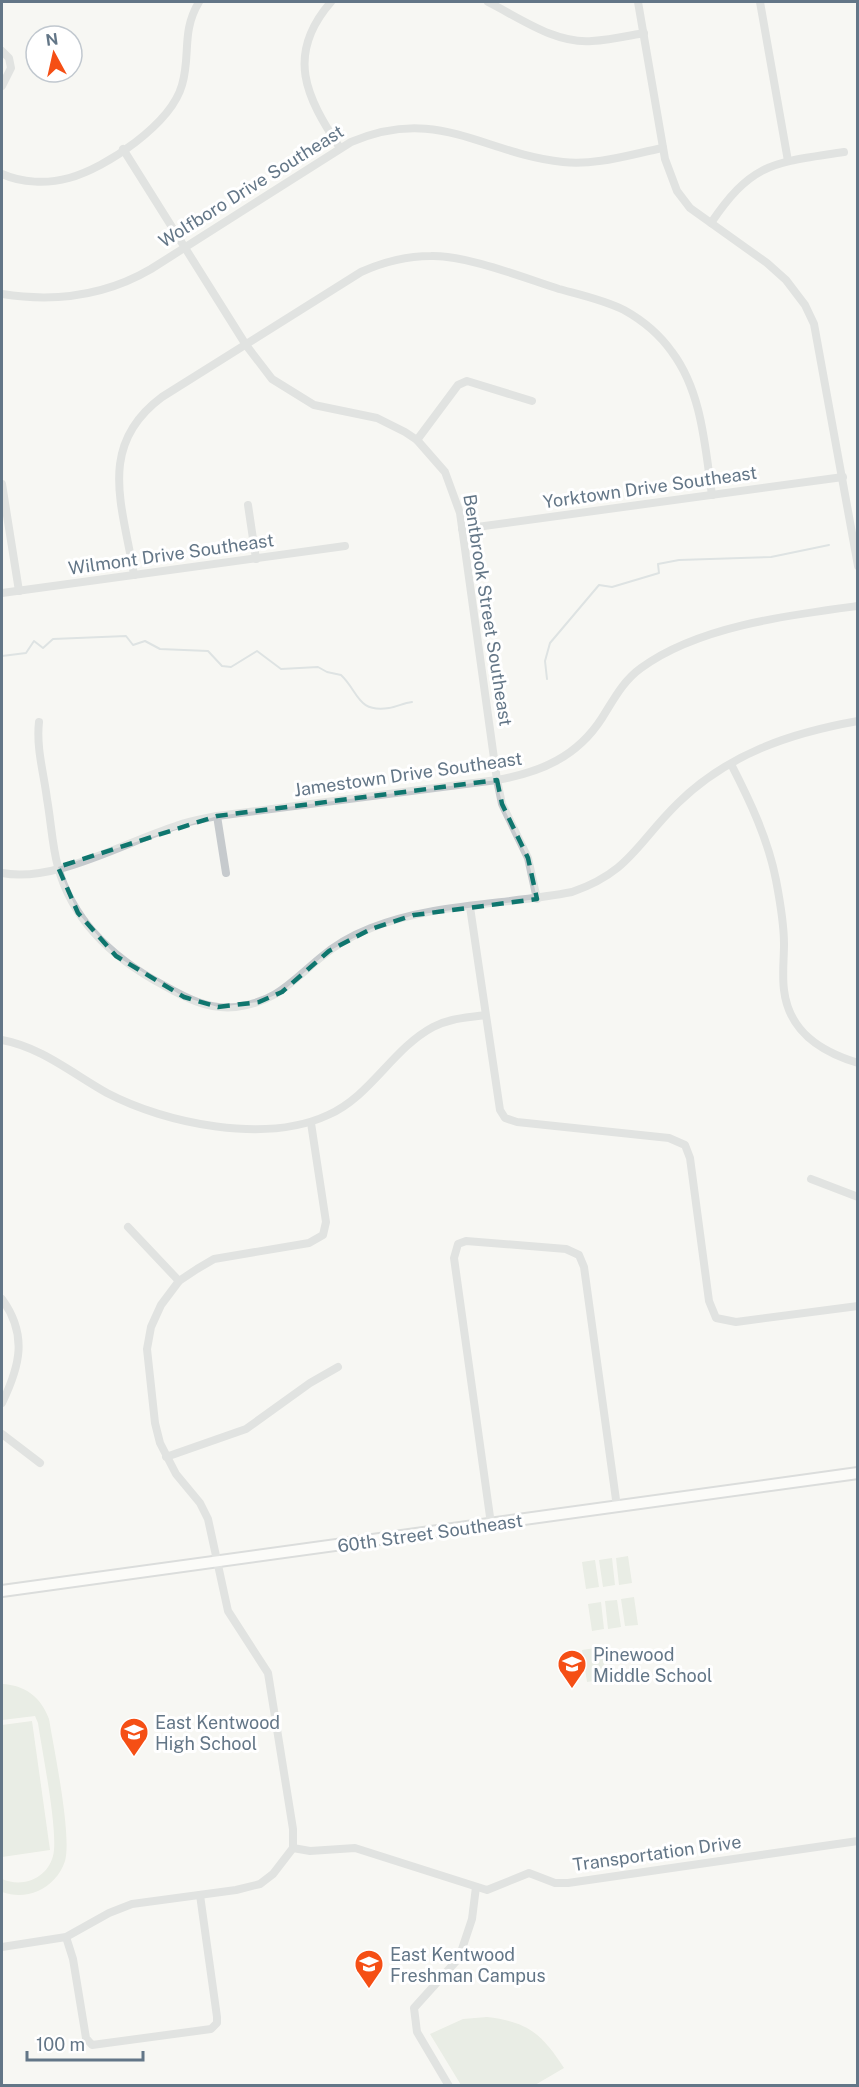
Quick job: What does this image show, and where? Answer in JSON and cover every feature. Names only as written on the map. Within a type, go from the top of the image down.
[{"type":"main road","name":"60th Street Southeast","points":[[2,1591],[858,1473]]},
{"type":"street","points":[[2,174],[23,180],[55,181],[80,174],[123,149],[162,120],[174,103],[182,85],[187,29],[199,2]]},
{"type":"street","points":[[331,2],[321,13],[308,38],[304,72],[312,103],[340,148]]},
{"type":"street","points":[[488,2],[554,36],[570,40],[591,41],[644,33]]},
{"type":"street","points":[[638,2],[663,148],[669,174],[677,191],[690,208],[786,280],[811,316],[820,348],[858,566]]},
{"type":"street","points":[[760,2],[788,161]]},
{"type":"street","points":[[2,51],[8,56],[11,68],[2,86]]},
{"type":"street","name":"Wolfboro Drive Southeast","points":[[2,294],[50,298],[98,291],[147,271],[340,148],[381,130],[418,127],[444,130],[562,162],[581,162],[663,148]]},
{"type":"street","name":"Bentbrook Street Southeast","points":[[123,149],[246,345],[273,379],[301,399],[326,409],[377,418],[390,423],[417,440],[439,464],[452,486],[462,529],[497,780],[502,804],[528,858],[537,899]]},
{"type":"street","points":[[711,223],[746,180],[766,168],[788,161],[844,152]]},
{"type":"street","points":[[134,575],[118,472],[126,437],[148,408],[361,272],[392,260],[416,256],[457,259],[613,305],[656,333],[671,349],[685,371],[698,413],[712,495]]},
{"type":"street","points":[[417,440],[458,385],[467,381],[532,400]]},
{"type":"street","name":"Yorktown Drive Southeast","points":[[462,529],[843,477]]},
{"type":"street","points":[[2,484],[19,591]]},
{"type":"street","points":[[248,505],[256,559]]},
{"type":"street","name":"Wilmont Drive Southeast","points":[[2,594],[345,546]]},
{"type":"street","name":"Jamestown Drive Southeast","points":[[2,873],[30,874],[58,867],[174,826],[217,816],[497,780],[536,772],[573,752],[591,734],[627,680],[668,651],[765,619],[858,606]]},
{"type":"street","points":[[39,722],[40,750],[58,867],[69,898],[78,913],[94,934],[116,956],[136,970],[184,997],[218,1007],[259,1002],[282,992],[329,951],[371,928],[414,915],[537,899],[572,892],[610,875],[625,864],[655,826],[692,790],[731,764],[789,735],[858,721]]},
{"type":"street","points":[[731,764],[756,818],[775,877],[782,909],[784,990],[788,1007],[797,1024],[813,1043],[831,1055],[858,1063]]},
{"type":"street","points":[[217,816],[226,873]]},
{"type":"street","points":[[470,907],[500,1110],[505,1118],[517,1122],[669,1138],[685,1145],[690,1158],[709,1301],[716,1318],[736,1322],[858,1306]]},
{"type":"street","points":[[2,1040],[28,1047],[108,1093],[163,1116],[196,1124],[242,1128],[274,1127],[311,1123],[348,1104],[407,1047],[432,1028],[452,1019],[486,1015]]},
{"type":"street","points":[[2,1947],[66,1937],[109,1913],[132,1904],[260,1884],[281,1864],[293,1848],[293,1829],[268,1673],[228,1611],[208,1519],[200,1503],[166,1457],[154,1423],[147,1349],[151,1327],[161,1305],[179,1281],[214,1259],[309,1243],[323,1235],[326,1222],[311,1123]]},
{"type":"street","points":[[811,1179],[858,1197]]},
{"type":"street","points":[[128,1227],[179,1281]]},
{"type":"street","points":[[491,1524],[453,1258],[458,1244],[474,1240],[566,1249],[579,1255],[584,1267],[616,1507]]},
{"type":"street","points":[[2,1299],[12,1313],[19,1343],[16,1375],[2,1403]]},
{"type":"street","points":[[166,1457],[246,1429],[310,1383],[338,1367]]},
{"type":"street","points":[[2,1434],[40,1463]]},
{"type":"street","name":"Transportation Drive","points":[[293,1848],[310,1851],[355,1848],[488,1890],[529,1873],[555,1883],[568,1883],[858,1841]]},
{"type":"street","points":[[449,2085],[417,2032],[414,2008],[459,1959],[472,1919],[476,1887]]},
{"type":"street","points":[[66,1937],[73,1959],[86,2038],[92,2045],[211,2029],[217,2024],[218,2017],[200,1895]]},
{"type":"highlighted area","points":[[497,780],[502,804],[528,858],[537,899],[414,915],[371,929],[329,951],[282,992],[259,1002],[218,1007],[184,997],[116,956],[78,913],[58,867],[217,816]]},
{"type":"shaded area","points":[[628,1556],[632,1583],[619,1585],[616,1558]]},
{"type":"shaded area","points":[[612,1558],[615,1585],[603,1587],[599,1560]]},
{"type":"shaded area","points":[[595,1560],[599,1587],[586,1589],[582,1562]]},
{"type":"shaded area","points":[[634,1597],[638,1625],[625,1626],[621,1599]]},
{"type":"shaded area","points":[[617,1600],[621,1627],[608,1629],[605,1601]]},
{"type":"shaded area","points":[[601,1602],[604,1629],[592,1631],[588,1604]]},
{"type":"shaded area","points":[[602,1647],[606,1679],[587,1682],[582,1650]]},
{"type":"shaded area","points":[[2,1684],[25,1690],[42,1704],[46,1711],[58,1771],[66,1832],[65,1861],[58,1875],[47,1886],[24,1895],[2,1892],[2,1879],[10,1882],[25,1882],[40,1876],[50,1864],[53,1856],[54,1830],[38,1723],[35,1716],[2,1720]]},
{"type":"shaded area","points":[[32,1721],[50,1850],[2,1857],[2,1725]]},
{"type":"shaded area","points":[[487,2017],[524,2026],[541,2038],[564,2068],[535,2085],[461,2085],[430,2034],[463,2019]]},
{"type":"waterway","points":[[547,679],[545,661],[550,643],[599,585],[612,587],[659,573],[658,564],[679,560],[771,557],[829,545]]},
{"type":"waterway","points":[[2,656],[26,653],[34,641],[43,648],[53,639],[126,636],[133,645],[145,641],[160,649],[208,651],[222,666],[231,667],[257,651],[281,669],[318,667],[341,675],[360,700],[371,707],[389,708],[412,702]]},
{"type":"place","name":"Pinewood Middle School","points":[[572,1690]]},
{"type":"place","name":"East Kentwood High School","points":[[134,1758]]},
{"type":"place","name":"East Kentwood Freshman Campus","points":[[369,1990]]}]
